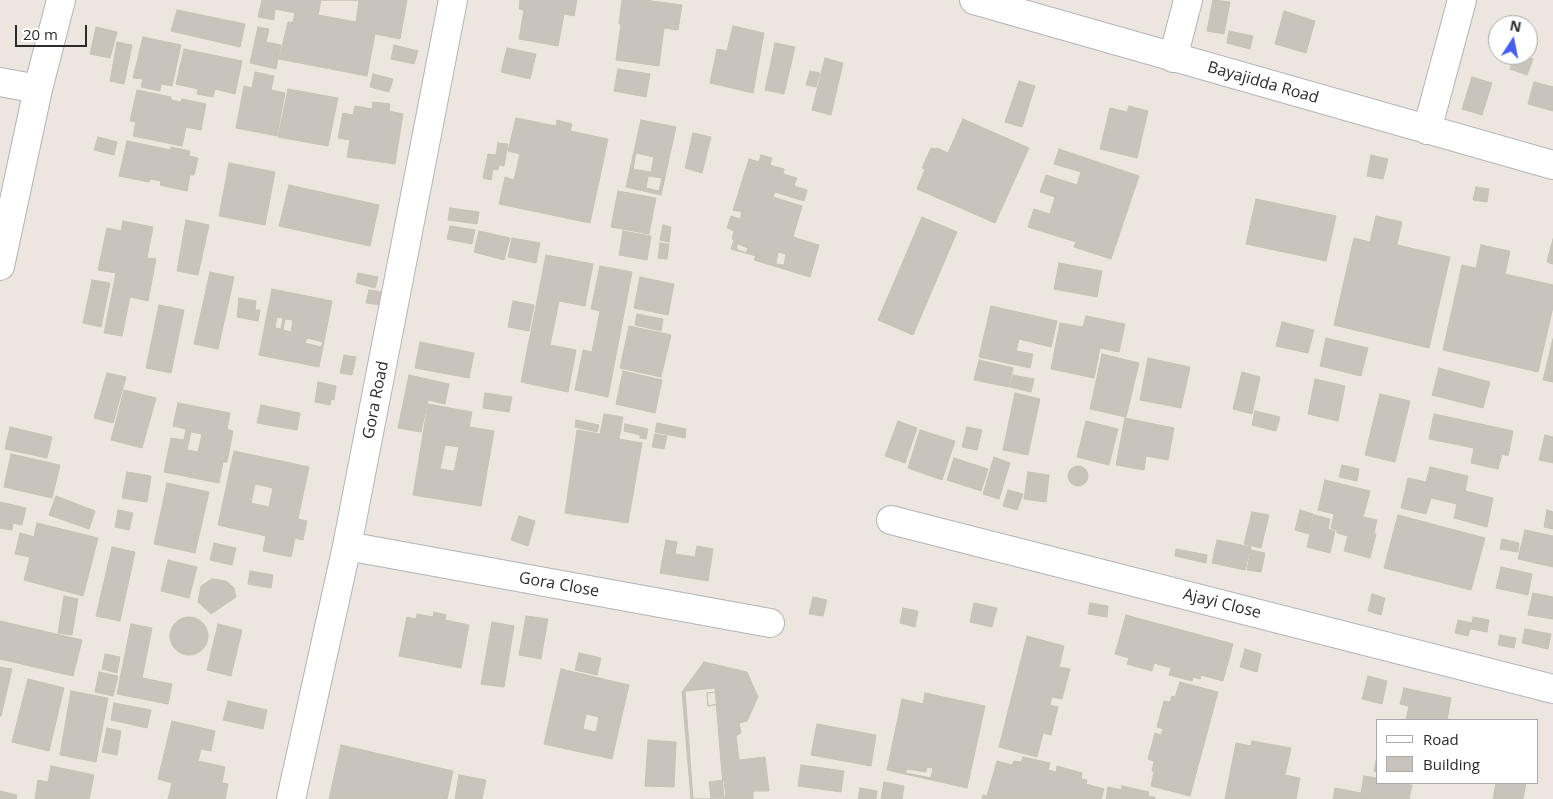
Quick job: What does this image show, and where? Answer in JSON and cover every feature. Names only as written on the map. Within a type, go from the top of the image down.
[{"type":"street","points":[[0,266],[38,89],[61,0]]},
{"type":"street","name":"Gora Road","points":[[292,799],[348,546],[453,0]]},
{"type":"street","name":"Bayajidda Road","points":[[974,0],[1553,165]]},
{"type":"street","points":[[1173,58],[1188,0]]},
{"type":"street","points":[[1427,130],[1462,0]]},
{"type":"street","points":[[0,82],[38,89]]},
{"type":"street","name":"Ajayi Close","points":[[891,520],[1553,688]]},
{"type":"street","name":"Gora Close","points":[[348,546],[770,623]]},
{"type":"building","points":[[262,0],[407,0],[400,39],[375,34],[367,76],[279,59],[288,22],[293,22],[295,13],[275,9],[274,20],[258,17]]},
{"type":"building","points":[[321,0],[359,0],[356,22],[318,15]]},
{"type":"building","points":[[520,0],[577,0],[574,16],[564,14],[558,46],[519,39],[524,10],[519,9]]},
{"type":"building","points":[[622,0],[644,0],[682,5],[678,30],[664,28],[659,66],[616,60]]},
{"type":"building","points":[[1213,0],[1230,2],[1224,34],[1207,31]]},
{"type":"building","points":[[177,10],[245,24],[240,47],[171,31]]},
{"type":"building","points":[[1284,11],[1315,21],[1306,53],[1275,44]]},
{"type":"building","points":[[733,26],[764,33],[753,93],[710,83],[717,49],[727,51]]},
{"type":"building","points":[[96,27],[117,32],[110,58],[90,54]]},
{"type":"building","points":[[258,27],[269,29],[266,42],[281,45],[276,69],[250,63]]},
{"type":"building","points":[[1229,31],[1253,36],[1250,49],[1227,43]]},
{"type":"building","points":[[143,37],[181,45],[172,86],[161,84],[160,91],[141,87],[143,79],[133,78]]},
{"type":"building","points":[[117,42],[132,45],[124,84],[110,81]]},
{"type":"building","points":[[775,43],[795,47],[784,94],[765,90]]},
{"type":"building","points":[[394,45],[418,51],[414,64],[391,59]]},
{"type":"building","points":[[507,48],[536,54],[530,79],[501,72]]},
{"type":"building","points":[[184,49],[242,61],[235,94],[215,89],[213,97],[197,94],[198,89],[176,84]]},
{"type":"building","points":[[825,58],[843,63],[831,115],[812,110]]},
{"type":"building","points":[[1511,65],[1531,65],[1527,75],[1510,69]]},
{"type":"building","points":[[618,69],[650,74],[646,97],[614,91]]},
{"type":"building","points":[[810,71],[820,73],[816,87],[806,85]]},
{"type":"building","points":[[255,72],[274,76],[271,90],[285,93],[277,136],[236,128],[244,86],[252,88]]},
{"type":"building","points":[[373,74],[393,79],[389,92],[370,87]]},
{"type":"building","points":[[1472,77],[1492,83],[1482,115],[1462,109]]},
{"type":"building","points":[[1019,81],[1035,86],[1022,127],[1005,122]]},
{"type":"building","points":[[1534,82],[1553,87],[1553,111],[1528,104]]},
{"type":"building","points":[[288,89],[338,98],[328,146],[278,137]]},
{"type":"building","points":[[137,90],[171,97],[171,100],[181,102],[182,99],[206,104],[201,130],[186,127],[182,146],[133,136],[136,122],[130,121]]},
{"type":"building","points":[[373,102],[390,104],[389,111],[403,114],[395,164],[347,157],[350,140],[338,138],[343,113],[353,115],[355,106],[372,109]]},
{"type":"building","points":[[1129,106],[1148,111],[1137,158],[1100,149],[1110,108],[1127,112]]},
{"type":"building","points":[[516,118],[556,126],[557,120],[572,124],[570,131],[608,139],[590,223],[499,204],[505,177],[514,180],[520,154],[508,151]]},
{"type":"building","points":[[963,119],[1029,148],[995,223],[917,189],[925,169],[922,168],[931,148],[937,148],[948,153]]},
{"type":"building","points":[[641,120],[676,127],[661,195],[626,187]]},
{"type":"building","points":[[693,133],[711,137],[702,173],[685,168]]},
{"type":"building","points":[[98,137],[117,142],[114,155],[94,150]]},
{"type":"building","points":[[127,141],[171,150],[171,147],[190,151],[189,156],[198,158],[194,175],[190,175],[187,191],[160,185],[161,181],[150,179],[149,182],[119,176]]},
{"type":"building","points":[[498,143],[508,144],[504,166],[499,165],[498,170],[493,169],[491,180],[483,178],[488,154],[496,155]]},
{"type":"building","points":[[1059,149],[1139,176],[1111,259],[1074,247],[1076,242],[1028,227],[1034,209],[1050,214],[1055,197],[1040,192],[1046,175],[1077,185],[1081,172],[1054,164]]},
{"type":"building","points":[[636,153],[654,157],[651,172],[633,169]]},
{"type":"building","points":[[761,155],[772,158],[770,165],[759,162]]},
{"type":"building","points":[[1371,155],[1388,159],[1383,179],[1367,176]]},
{"type":"building","points":[[749,159],[784,169],[783,174],[797,178],[794,186],[807,190],[804,201],[775,192],[773,197],[802,206],[793,237],[819,245],[810,277],[754,260],[756,256],[731,249],[734,231],[727,228],[731,216],[740,219],[742,212],[733,210]]},
{"type":"building","points":[[229,163],[275,172],[265,225],[219,216]]},
{"type":"building","points":[[648,176],[662,178],[659,191],[646,188]]},
{"type":"building","points":[[289,185],[379,205],[370,246],[279,226]]},
{"type":"building","points":[[1476,187],[1489,189],[1487,202],[1473,200]]},
{"type":"building","points":[[618,191],[656,198],[649,234],[611,227]]},
{"type":"building","points":[[1256,199],[1336,216],[1326,261],[1246,244]]},
{"type":"building","points":[[450,208],[479,212],[477,224],[448,220]]},
{"type":"building","points":[[1376,216],[1402,222],[1397,245],[1450,257],[1429,348],[1334,325],[1354,238],[1370,242]]},
{"type":"building","points":[[922,217],[957,232],[913,335],[878,320]]},
{"type":"building","points":[[186,220],[209,225],[198,275],[177,271]]},
{"type":"building","points":[[123,221],[153,227],[147,258],[156,259],[148,301],[130,297],[122,336],[104,333],[116,273],[98,270],[107,228],[121,231]]},
{"type":"building","points":[[663,225],[671,227],[669,242],[660,240]]},
{"type":"building","points":[[450,226],[475,230],[472,244],[447,239]]},
{"type":"building","points":[[479,231],[510,238],[504,260],[474,252]]},
{"type":"building","points":[[623,231],[651,236],[647,260],[619,255]]},
{"type":"building","points":[[512,238],[540,243],[536,263],[508,257]]},
{"type":"building","points":[[1553,239],[1553,264],[1547,262]]},
{"type":"building","points":[[660,243],[669,244],[667,259],[658,258]]},
{"type":"building","points":[[738,244],[748,248],[746,253],[736,249]]},
{"type":"building","points":[[1481,245],[1510,251],[1505,274],[1553,285],[1553,307],[1538,372],[1443,350],[1462,265],[1476,268]]},
{"type":"building","points":[[778,252],[786,254],[784,265],[776,264]]},
{"type":"building","points":[[546,255],[593,264],[585,306],[559,301],[550,345],[576,350],[568,392],[521,382]]},
{"type":"building","points":[[1059,263],[1102,271],[1097,297],[1054,289]]},
{"type":"building","points":[[600,266],[632,272],[608,397],[575,390],[583,350],[592,352],[600,311],[591,309]]},
{"type":"building","points":[[210,272],[234,277],[218,349],[194,344]]},
{"type":"building","points":[[358,273],[378,277],[375,288],[356,283]]},
{"type":"building","points":[[640,277],[674,284],[668,315],[634,308]]},
{"type":"building","points":[[92,280],[110,283],[101,327],[83,323]]},
{"type":"building","points":[[272,289],[332,301],[319,367],[259,355]]},
{"type":"building","points":[[369,290],[384,292],[381,305],[366,303]]},
{"type":"building","points":[[239,298],[256,301],[255,310],[260,310],[258,321],[237,317]]},
{"type":"building","points":[[513,301],[534,305],[529,331],[508,327]]},
{"type":"building","points":[[159,305],[184,310],[171,373],[146,368]]},
{"type":"building","points":[[991,306],[1057,321],[1051,347],[1019,339],[1016,351],[1033,354],[1030,368],[979,357]]},
{"type":"building","points":[[637,314],[663,319],[661,331],[635,325]]},
{"type":"building","points":[[1086,316],[1125,324],[1119,352],[1100,348],[1094,378],[1051,369],[1060,323],[1083,327]]},
{"type":"building","points":[[277,317],[283,318],[281,329],[275,328]]},
{"type":"building","points":[[285,319],[293,320],[291,332],[283,330]]},
{"type":"building","points":[[1282,322],[1314,330],[1308,353],[1276,346]]},
{"type":"building","points":[[629,326],[671,335],[661,377],[620,368]]},
{"type":"building","points":[[307,338],[323,342],[321,347],[305,343]]},
{"type":"building","points":[[1326,338],[1368,348],[1361,376],[1320,366]]},
{"type":"building","points":[[1553,339],[1553,382],[1543,380]]},
{"type":"building","points":[[420,342],[474,353],[469,378],[415,368]]},
{"type":"building","points":[[1102,354],[1139,363],[1126,417],[1090,409]]},
{"type":"building","points":[[344,355],[356,357],[352,375],[340,373]]},
{"type":"building","points":[[1148,358],[1190,367],[1181,408],[1140,400]]},
{"type":"building","points":[[979,360],[1013,368],[1009,387],[974,380]]},
{"type":"building","points":[[1439,368],[1490,382],[1483,408],[1432,395]]},
{"type":"building","points":[[623,371],[662,380],[655,413],[616,404]]},
{"type":"building","points":[[1242,372],[1260,377],[1252,414],[1233,409]]},
{"type":"building","points":[[107,373],[126,377],[113,423],[94,418]]},
{"type":"building","points":[[409,375],[449,384],[445,404],[428,400],[421,432],[398,428]]},
{"type":"building","points":[[1013,375],[1034,379],[1031,392],[1010,387]]},
{"type":"building","points":[[1315,379],[1345,386],[1338,421],[1308,414]]},
{"type":"building","points":[[318,382],[336,386],[334,400],[331,399],[330,405],[315,402]]},
{"type":"building","points":[[124,390],[156,398],[142,448],[111,440]]},
{"type":"building","points":[[485,393],[512,397],[509,412],[483,408]]},
{"type":"building","points":[[1015,393],[1040,399],[1028,455],[1003,450]]},
{"type":"building","points":[[1380,394],[1410,401],[1395,462],[1365,455]]},
{"type":"building","points":[[178,403],[230,413],[227,429],[233,431],[227,462],[223,462],[219,483],[164,472],[171,438],[184,440],[186,429],[173,426]]},
{"type":"building","points":[[428,404],[472,412],[469,427],[494,431],[481,506],[413,495]]},
{"type":"building","points":[[261,405],[300,413],[297,430],[257,423]]},
{"type":"building","points":[[1255,411],[1280,417],[1276,431],[1252,425]]},
{"type":"building","points":[[604,414],[623,417],[619,439],[642,443],[628,523],[565,513],[577,430],[600,434]]},
{"type":"building","points":[[1434,414],[1513,431],[1508,456],[1502,454],[1498,469],[1471,463],[1474,448],[1429,439]]},
{"type":"building","points":[[1125,418],[1174,428],[1168,460],[1146,456],[1144,470],[1116,465]]},
{"type":"building","points":[[576,420],[599,425],[597,432],[575,427]]},
{"type":"building","points":[[898,421],[917,428],[905,463],[885,456]]},
{"type":"building","points":[[1086,421],[1118,429],[1109,465],[1077,457]]},
{"type":"building","points":[[657,423],[686,429],[685,438],[655,432]]},
{"type":"building","points":[[625,424],[648,429],[646,439],[640,438],[640,435],[624,431]]},
{"type":"building","points":[[10,427],[52,437],[47,458],[5,449]]},
{"type":"building","points":[[967,427],[982,430],[977,450],[962,447]]},
{"type":"building","points":[[920,430],[955,441],[942,480],[908,468]]},
{"type":"building","points":[[191,432],[202,434],[198,452],[187,450]]},
{"type":"building","points":[[655,434],[667,436],[664,449],[652,447]]},
{"type":"building","points":[[1545,435],[1553,437],[1553,463],[1539,460]]},
{"type":"building","points":[[445,445],[459,447],[454,471],[440,469]]},
{"type":"building","points":[[234,451],[309,467],[298,519],[307,521],[303,540],[295,538],[291,557],[263,551],[266,536],[218,525]]},
{"type":"building","points":[[11,454],[60,465],[52,498],[4,487]]},
{"type":"building","points":[[994,457],[1010,463],[999,499],[983,494]]},
{"type":"building","points":[[954,458],[988,469],[981,491],[947,480]]},
{"type":"building","points":[[1342,465],[1359,469],[1357,481],[1339,477]]},
{"type":"building","points":[[1078,466],[1085,469],[1088,476],[1085,483],[1078,486],[1071,483],[1068,476],[1071,469]]},
{"type":"building","points":[[1430,467],[1468,476],[1465,491],[1493,498],[1487,527],[1454,518],[1457,504],[1431,498],[1426,514],[1401,508],[1408,478],[1426,482]]},
{"type":"building","points":[[127,472],[151,476],[147,502],[122,498]]},
{"type":"building","points":[[1028,472],[1049,475],[1046,502],[1024,499]]},
{"type":"building","points":[[1325,480],[1370,491],[1363,517],[1377,520],[1374,533],[1376,534],[1370,558],[1344,551],[1348,536],[1337,533],[1337,530],[1331,528],[1334,514],[1318,510]]},
{"type":"building","points":[[167,483],[209,492],[195,553],[154,544]]},
{"type":"building","points":[[255,484],[273,488],[269,507],[251,503]]},
{"type":"building","points":[[1008,490],[1023,494],[1017,510],[1003,506]]},
{"type":"building","points":[[56,496],[95,511],[89,529],[49,515]]},
{"type":"building","points":[[0,502],[26,508],[22,525],[13,523],[12,530],[0,528]]},
{"type":"building","points":[[118,510],[133,513],[129,530],[115,527]]},
{"type":"building","points":[[1300,510],[1313,514],[1309,534],[1295,530]]},
{"type":"building","points":[[1547,510],[1553,512],[1553,529],[1544,527]]},
{"type":"building","points":[[1252,512],[1269,515],[1261,548],[1244,544]]},
{"type":"building","points":[[1314,515],[1330,519],[1328,529],[1335,531],[1330,553],[1307,547]]},
{"type":"building","points":[[1398,515],[1485,538],[1471,590],[1384,568]]},
{"type":"building","points":[[519,516],[535,521],[528,546],[511,540]]},
{"type":"building","points":[[37,523],[98,538],[83,596],[24,580],[30,557],[15,554],[20,533],[34,537]]},
{"type":"building","points":[[1525,530],[1553,536],[1553,567],[1518,559]]},
{"type":"building","points":[[1502,539],[1519,543],[1518,552],[1500,549]]},
{"type":"building","points":[[666,540],[677,542],[675,554],[695,557],[697,546],[713,549],[708,581],[660,573]]},
{"type":"building","points":[[1217,540],[1251,547],[1245,570],[1212,563]]},
{"type":"building","points":[[214,543],[236,548],[232,565],[210,560]]},
{"type":"building","points":[[112,547],[135,552],[120,621],[96,616]]},
{"type":"building","points":[[1176,549],[1207,555],[1206,563],[1175,556]]},
{"type":"building","points":[[1251,550],[1265,553],[1261,572],[1247,570]]},
{"type":"building","points":[[168,560],[197,567],[189,598],[161,591]]},
{"type":"building","points":[[1501,567],[1532,574],[1528,595],[1496,588]]},
{"type":"building","points":[[250,571],[273,575],[271,588],[248,584]]},
{"type":"building","points":[[212,579],[226,581],[234,588],[236,597],[211,614],[198,602],[201,586]]},
{"type":"building","points":[[1533,593],[1553,597],[1553,619],[1528,615]]},
{"type":"building","points":[[1372,594],[1385,598],[1381,615],[1368,611]]},
{"type":"building","points":[[64,596],[78,599],[72,635],[58,633]]},
{"type":"building","points":[[813,597],[827,600],[823,616],[809,614]]},
{"type":"building","points":[[974,603],[997,608],[992,627],[970,622]]},
{"type":"building","points":[[1090,603],[1108,606],[1107,617],[1088,614]]},
{"type":"building","points":[[903,608],[918,611],[915,627],[900,623]]},
{"type":"building","points":[[434,612],[446,615],[445,620],[469,625],[461,668],[399,656],[407,617],[416,619],[417,614],[433,617]]},
{"type":"building","points":[[1126,615],[1233,644],[1223,681],[1201,675],[1200,679],[1193,677],[1192,681],[1169,675],[1171,668],[1154,663],[1152,671],[1127,664],[1129,658],[1115,654]]},
{"type":"building","points":[[526,616],[548,619],[541,659],[519,655]]},
{"type":"building","points":[[189,617],[202,623],[208,636],[202,649],[189,655],[176,649],[170,636],[176,623]]},
{"type":"building","points":[[1473,617],[1489,620],[1487,632],[1471,629]]},
{"type":"building","points":[[1458,620],[1472,623],[1468,636],[1455,633]]},
{"type":"building","points":[[0,621],[82,640],[73,676],[0,659]]},
{"type":"building","points":[[492,622],[514,626],[504,687],[481,684]]},
{"type":"building","points":[[131,624],[152,628],[142,678],[172,684],[168,704],[117,694]]},
{"type":"building","points":[[218,624],[242,630],[231,676],[207,670]]},
{"type":"building","points":[[1525,629],[1551,634],[1548,649],[1522,643]]},
{"type":"building","points":[[1500,635],[1516,638],[1514,648],[1498,645]]},
{"type":"building","points":[[1027,636],[1064,646],[1059,667],[1070,669],[1062,699],[1052,697],[1050,705],[1058,707],[1051,735],[1043,733],[1037,757],[999,747]]},
{"type":"building","points":[[1245,649],[1261,654],[1257,672],[1240,667]]},
{"type":"building","points":[[579,653],[601,658],[597,675],[575,670]]},
{"type":"building","points":[[105,654],[120,657],[117,673],[102,669]]},
{"type":"building","points":[[704,662],[747,672],[758,697],[747,721],[739,723],[741,733],[736,736],[739,760],[765,757],[769,791],[753,791],[753,799],[691,799],[682,692]],"holes":[[[724,780],[726,797],[711,798],[709,782]]]},
{"type":"building","points":[[0,667],[12,669],[1,716],[0,716]]},
{"type":"building","points":[[561,669],[629,685],[612,759],[544,744]],"holes":[[[586,714],[599,717],[596,732],[583,729]]]},
{"type":"building","points":[[99,672],[118,676],[113,696],[95,692]]},
{"type":"building","points":[[1368,676],[1387,681],[1382,704],[1362,699]]},
{"type":"building","points":[[28,679],[64,688],[49,751],[12,742]]},
{"type":"building","points":[[1180,682],[1218,692],[1190,796],[1151,786],[1154,761],[1148,759],[1155,733],[1161,735],[1163,729],[1157,727],[1164,701],[1170,702],[1172,696],[1175,697]]},
{"type":"building","points":[[715,688],[724,799],[693,799],[685,691]]},
{"type":"building","points":[[1404,688],[1451,698],[1447,719],[1406,719],[1409,706],[1400,704]]},
{"type":"building","points":[[71,691],[108,698],[96,762],[60,755]]},
{"type":"building","points":[[718,692],[719,704],[708,706],[707,693]]},
{"type":"building","points":[[718,692],[719,704],[708,706],[707,693]]},
{"type":"building","points":[[925,693],[985,706],[967,788],[887,770],[902,699],[923,704]],"holes":[[[927,767],[933,768],[931,778],[906,773],[906,769],[926,772]]]},
{"type":"building","points":[[228,701],[267,710],[263,729],[223,720]]},
{"type":"building","points":[[114,703],[151,710],[147,728],[111,720]]},
{"type":"building","points":[[172,721],[215,731],[211,751],[201,749],[198,761],[225,767],[222,783],[228,784],[225,799],[168,799],[172,783],[158,779]]},
{"type":"building","points":[[817,724],[876,735],[871,766],[811,755]]},
{"type":"building","points":[[107,728],[121,731],[117,755],[102,752]]},
{"type":"building","points":[[648,740],[676,742],[674,787],[645,786]]},
{"type":"building","points":[[1252,741],[1291,748],[1285,775],[1300,778],[1296,799],[1225,799],[1236,743],[1251,746]]},
{"type":"building","points":[[341,745],[453,771],[447,799],[329,799]]},
{"type":"building","points":[[1023,757],[1050,763],[1048,770],[1056,772],[1057,766],[1082,773],[1081,779],[1087,780],[1086,784],[1104,789],[1101,799],[982,799],[983,795],[987,796],[997,761],[1012,765],[1014,761],[1021,762]]},
{"type":"building","points":[[801,765],[844,771],[841,792],[798,786]]},
{"type":"building","points":[[51,766],[94,775],[89,799],[35,799],[38,780],[48,782]]},
{"type":"building","points":[[459,775],[486,780],[482,799],[455,799]]},
{"type":"building","points":[[1364,776],[1376,778],[1376,784],[1412,785],[1409,799],[1333,799],[1335,788],[1361,793]]},
{"type":"building","points":[[884,782],[904,786],[902,799],[881,799]]},
{"type":"building","points":[[1496,784],[1526,784],[1523,799],[1493,799]]},
{"type":"building","points":[[1122,786],[1149,792],[1148,796],[1155,797],[1155,799],[1106,799],[1108,787],[1122,790]]},
{"type":"building","points":[[860,788],[877,791],[876,799],[858,799]]},
{"type":"building","points":[[0,791],[17,795],[16,799],[0,799]]}]
